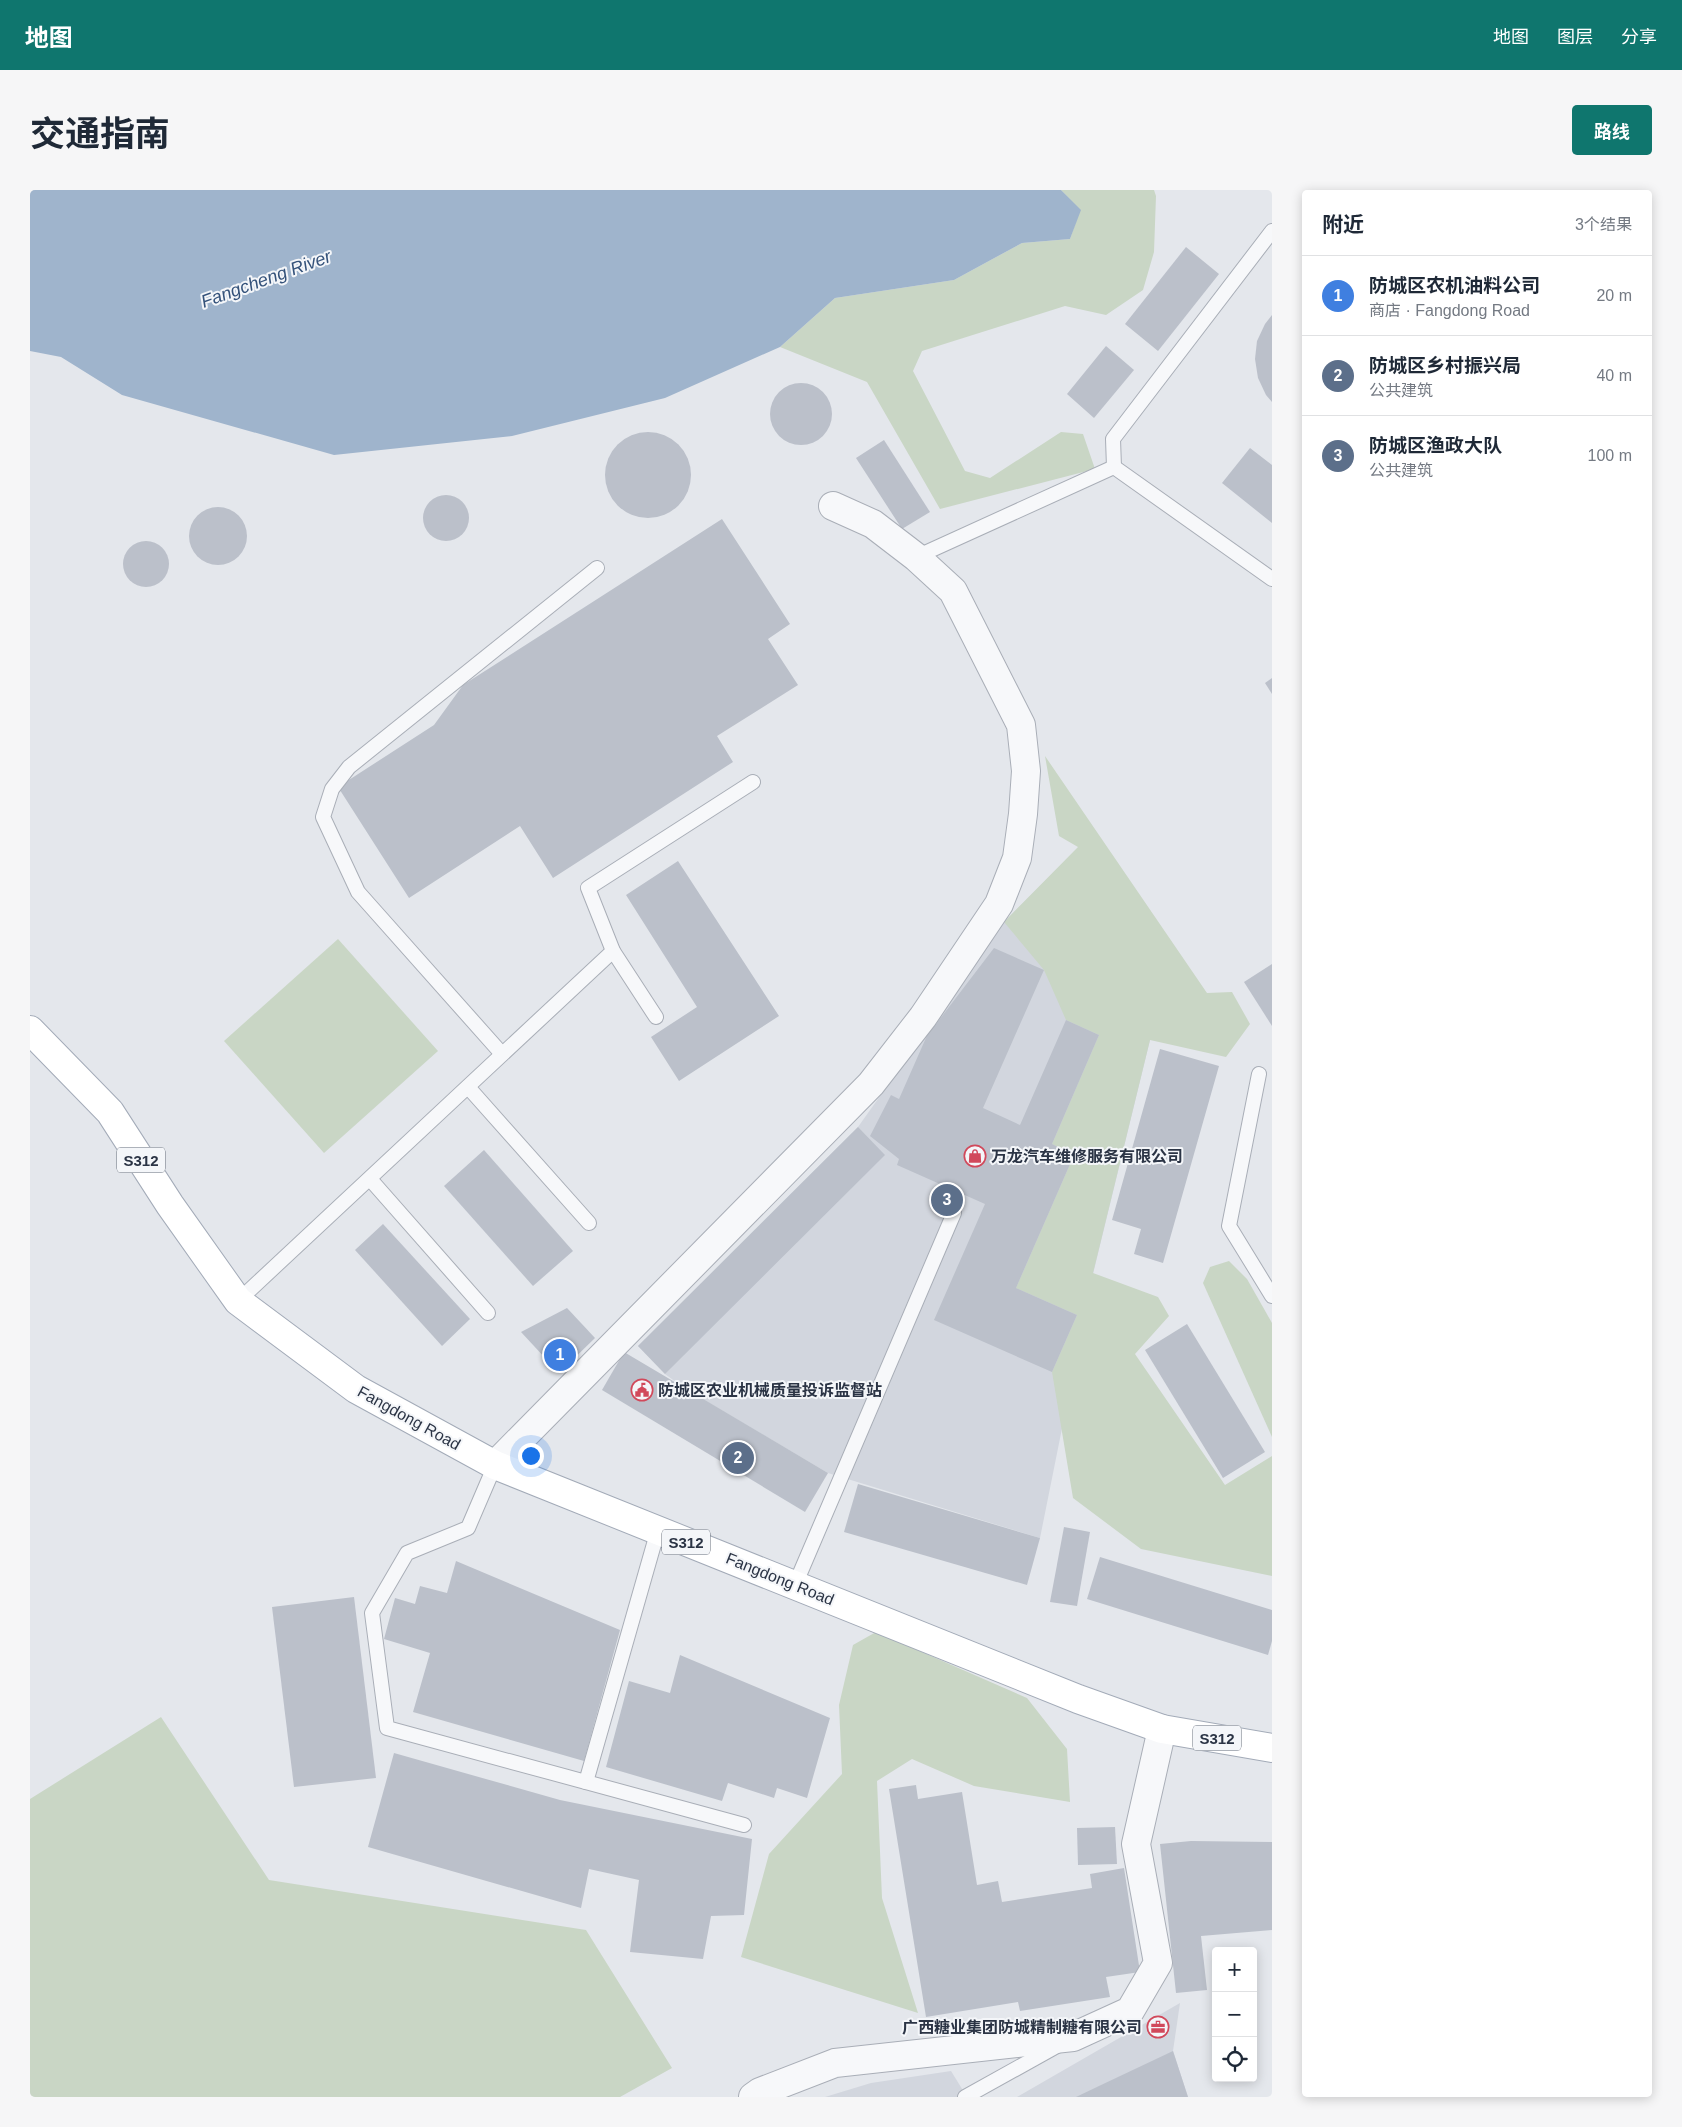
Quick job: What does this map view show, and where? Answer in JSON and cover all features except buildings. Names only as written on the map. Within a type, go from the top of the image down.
[{"type":"main road","name":"S312","points":[[30,1030],[110,1112],[170,1205],[238,1302]]},
{"type":"main road","name":"Fangdong Road","points":[[238,1302],[356,1390],[495,1465],[1078,1699],[1162,1729],[1272,1748]]},
{"type":"street","points":[[495,1465],[871,1084],[923,1017],[999,904],[1017,858],[1026,771],[1021,726],[953,590],[916,557],[874,524],[833,506]]},
{"type":"street","points":[[753,2097],[760,2092],[835,2063],[1073,2037],[1130,2011],[1158,1963],[1136,1844],[1162,1729]]},
{"type":"lane","points":[[1114,467],[1113,439],[1272,231]]},
{"type":"lane","points":[[916,557],[1114,467]]},
{"type":"lane","points":[[1114,467],[1272,579]]},
{"type":"lane","points":[[502,1054],[358,892],[323,817],[332,789],[349,767],[597,568]]},
{"type":"lane","points":[[656,1017],[613,951],[588,888],[753,782]]},
{"type":"lane","points":[[238,1302],[613,951]]},
{"type":"lane","points":[[1259,1074],[1229,1226],[1272,1296]]},
{"type":"lane","points":[[468,1087],[589,1223]]},
{"type":"lane","points":[[370,1178],[488,1313]]},
{"type":"lane","points":[[795,1585],[954,1213]]},
{"type":"lane","points":[[495,1465],[468,1528],[407,1553],[372,1613],[387,1728],[744,1825]]},
{"type":"lane","points":[[586,1782],[658,1530]]},
{"type":"lane","points":[[965,2097],[1073,2037]]},
{"type":"shaded area","points":[[1079,847],[1150,1040],[1093,1274],[1040,1538],[828,1473],[684,1388],[665,1374],[638,1346],[858,1127],[1004,922]]},
{"type":"shaded area","name":"广西糖业集团防城精制糖有限公司","points":[[1180,2003],[1173,2051],[1188,2097],[1017,2097]]},
{"type":"shaded area","name":"广西糖业集团防城精制糖有限公司","points":[[951,2071],[967,2097],[825,2097],[871,2083]]},
{"type":"green space","points":[[1061,190],[1154,190],[1156,196],[1154,252],[1143,290],[1106,315],[1065,306],[922,351],[913,371],[965,471],[990,478],[1061,432],[1083,434],[1095,469],[940,509],[867,382],[780,347],[835,298],[954,280],[1022,243],[1070,239],[1080,210]]},
{"type":"green space","points":[[1045,756],[1207,993],[1232,992],[1250,1024],[1226,1057],[1150,1040],[1093,1273],[1158,1297],[1169,1316],[1135,1354],[1225,1485],[1272,1456],[1272,1576],[1141,1549],[1073,1498],[1052,1372],[1077,1315],[1016,1288],[1074,1155],[1052,1144],[1099,1035],[1066,1020],[1044,970],[1004,922],[1078,847],[1059,836]]},
{"type":"green space","points":[[338,939],[438,1051],[324,1153],[224,1041]]},
{"type":"green space","points":[[1229,1261],[1247,1279],[1272,1323],[1272,1437],[1203,1283],[1210,1267]]},
{"type":"green space","points":[[876,1632],[1027,1698],[1067,1749],[1070,1802],[974,1786],[912,1759],[877,1781],[882,1898],[918,2013],[741,1957],[769,1854],[842,1774],[839,1705],[853,1645]]},
{"type":"green space","points":[[161,1717],[269,1880],[586,1930],[672,2068],[620,2097],[30,2097],[30,1799]]},
{"type":"water","name":"Fangcheng River","points":[[30,190],[1061,190],[1081,210],[1070,239],[1022,243],[954,280],[835,298],[780,347],[665,398],[512,436],[334,455],[122,395],[61,357],[30,351]]},
{"type":"place","name":"万龙汽车维修服务有限公司","points":[[975,1156]]},
{"type":"place","name":"防城区渔政大队","points":[[947,1200]]},
{"type":"place","name":"防城区农机油料公司","points":[[560,1355]]},
{"type":"place","name":"防城区农业机械质量投诉监督站","points":[[642,1390]]},
{"type":"place","name":"防城区乡村振兴局","points":[[738,1458]]},
{"type":"place","name":"广西糖业集团防城精制糖有限公司","points":[[1158,2027]]}]
